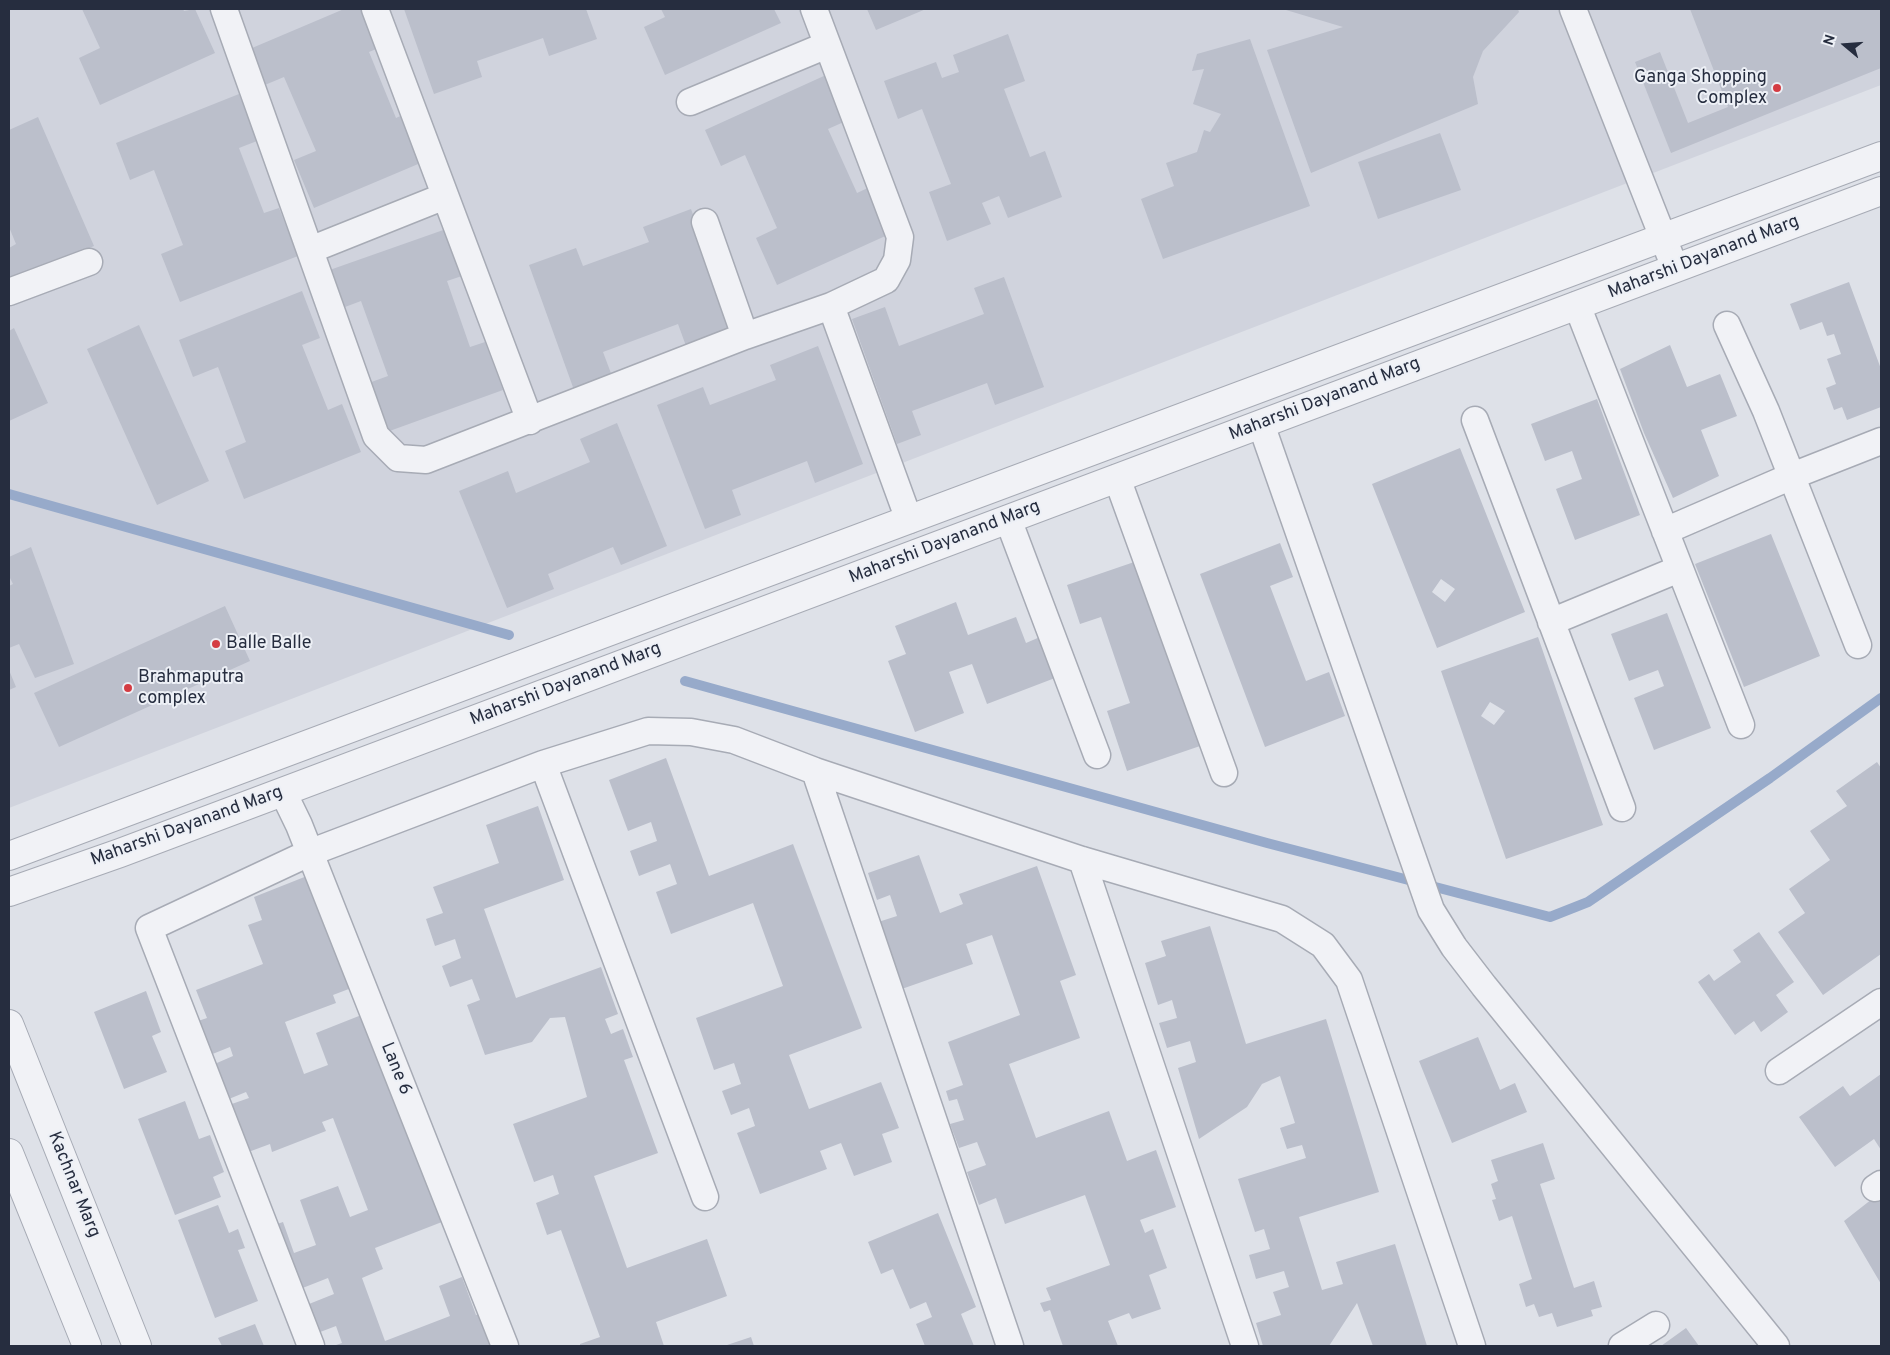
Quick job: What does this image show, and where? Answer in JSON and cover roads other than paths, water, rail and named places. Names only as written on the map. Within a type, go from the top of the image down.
[{"type":"street","points":[[225,9],[376,436],[398,458],[426,460],[745,336],[831,306],[886,280],[897,260],[900,236],[814,9]]},
{"type":"street","points":[[375,9],[530,421]]},
{"type":"street","points":[[1573,9],[1675,268]]},
{"type":"street","points":[[690,102],[828,45]]},
{"type":"street","name":"Maharshi Dayanand Marg","points":[[9,856],[1881,156]]},
{"type":"street","name":"Maharshi Dayanand Marg","points":[[9,892],[283,792],[1881,191]]},
{"type":"street","points":[[310,250],[446,196]]},
{"type":"street","points":[[705,222],[745,336]]},
{"type":"street","points":[[9,292],[89,262]]},
{"type":"street","points":[[831,306],[909,520]]},
{"type":"street","points":[[1577,306],[1741,726]]},
{"type":"street","points":[[1728,325],[1766,411],[1858,645]]},
{"type":"street","points":[[1475,420],[1622,808]]},
{"type":"street","points":[[1260,424],[1431,910],[1454,947],[1484,986],[1776,1346]]},
{"type":"street","points":[[1665,531],[1792,476],[1881,441]]},
{"type":"street","points":[[1117,478],[1224,773]]},
{"type":"street","points":[[1008,520],[1097,755]]},
{"type":"street","points":[[1552,622],[1679,568]]},
{"type":"street","points":[[311,1346],[149,928],[309,853],[543,764],[648,731],[691,732],[734,740],[816,771],[1082,860],[1282,919],[1323,945],[1349,980],[1472,1346]]},
{"type":"street","points":[[543,764],[705,1197]]},
{"type":"street","points":[[816,771],[1010,1346]]},
{"type":"street","name":"Lane 6","points":[[283,792],[505,1346]]},
{"type":"street","points":[[1082,860],[1245,1346]]},
{"type":"street","points":[[1779,1071],[1881,1002]]},
{"type":"street","name":"Kachnar Marg","points":[[9,1024],[137,1346]]},
{"type":"street","points":[[9,1153],[87,1346]]},
{"type":"street","points":[[1622,1346],[1656,1325]]},
{"type":"waterway","points":[[9,494],[509,635]]},
{"type":"waterway","points":[[685,681],[1267,843],[1550,917],[1588,902],[1770,778],[1881,698]]},
{"type":"place","name":"Ganga Shopping Complex","points":[[1777,88]]},
{"type":"place","name":"Balle Balle","points":[[216,644]]},
{"type":"place","name":"Brahmaputra complex","points":[[128,688]]}]
